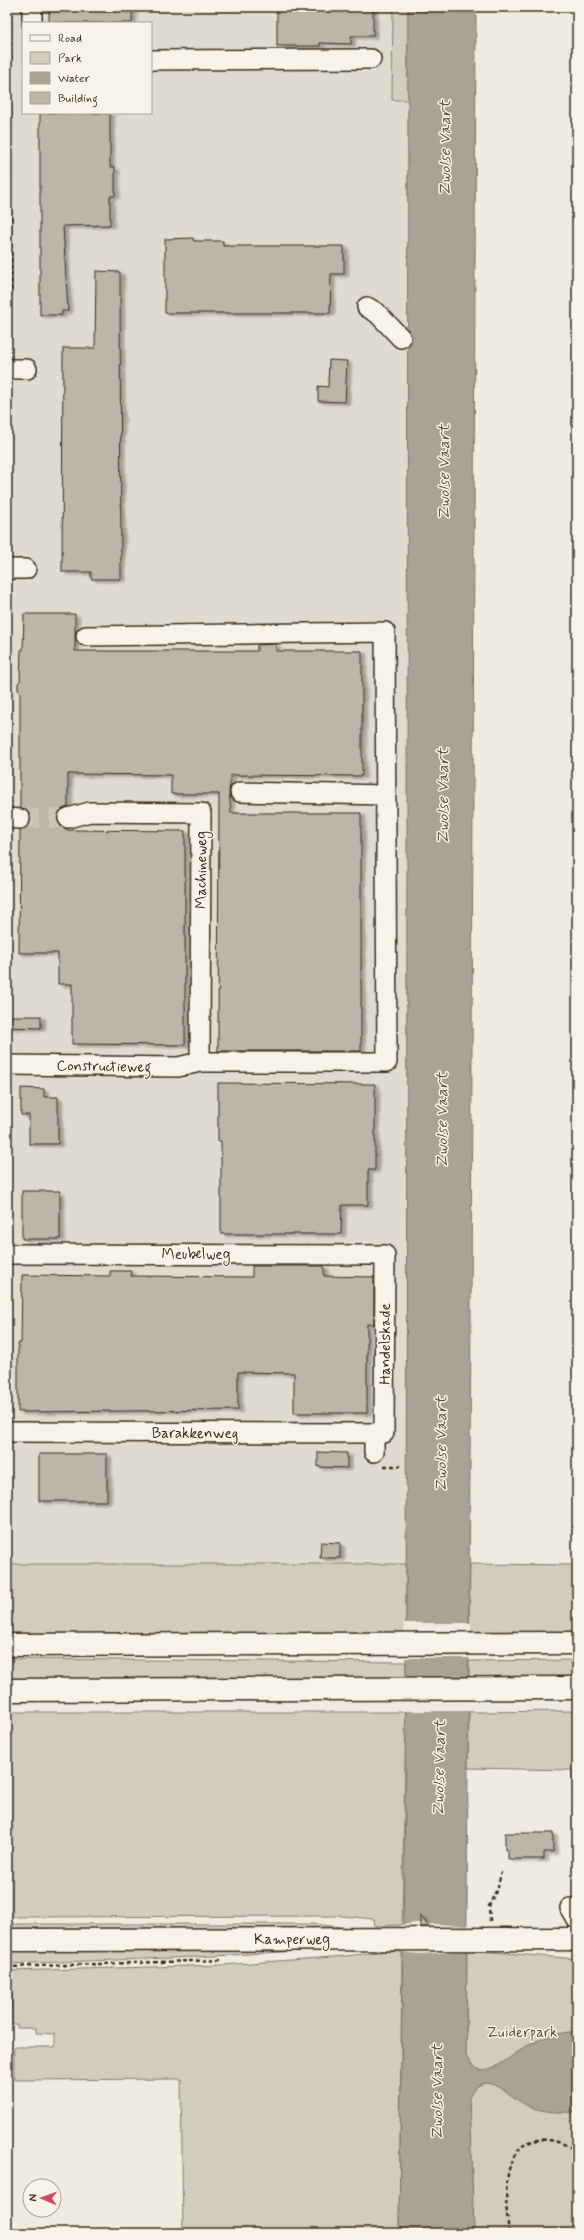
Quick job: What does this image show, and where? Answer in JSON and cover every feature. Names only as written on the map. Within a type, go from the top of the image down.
[{"type":"main road","points":[[7,1645],[577,1643]]},
{"type":"main road","points":[[7,1690],[577,1688]]},
{"type":"main road","name":"Kamperweg","points":[[7,1940],[577,1939]]},
{"type":"street","points":[[32,7],[32,22]]},
{"type":"street","points":[[152,60],[371,59]]},
{"type":"street","points":[[367,307],[376,313],[401,338]]},
{"type":"street","points":[[7,369],[27,369]]},
{"type":"street","points":[[7,569],[26,569]]},
{"type":"street","points":[[86,636],[385,632],[386,795],[240,792]]},
{"type":"street","name":"Constructieweg","points":[[7,1065],[178,1067],[200,1062],[387,1062],[386,795]]},
{"type":"street","name":"Machineweg","points":[[68,818],[90,812],[201,813],[200,1062]]},
{"type":"street","name":"Meubelweg","points":[[7,1254],[386,1255]]},
{"type":"street","name":"Handelskade","points":[[377,1439],[386,1255]]},
{"type":"street","name":"Barakkenweg","points":[[7,1432],[377,1439]]},
{"type":"path","points":[[7,311],[11,296],[11,7]]},
{"type":"path","points":[[390,1466],[402,1466]]},
{"type":"path","points":[[490,1926],[490,1906],[498,1887],[501,1872]]},
{"type":"path","points":[[7,1989],[10,1992],[10,2005],[7,2008]]},
{"type":"path","points":[[509,2233],[505,2189],[509,2169],[517,2153],[530,2143],[543,2140],[555,2141],[577,2150]]},
{"type":"shaded area","points":[[7,7],[411,7],[410,1565],[7,1569]]},
{"type":"green space","points":[[393,7],[408,7],[408,100],[392,100]]},
{"type":"green space","points":[[7,1564],[406,1564],[406,1639],[7,1638]]},
{"type":"green space","points":[[470,1564],[577,1565],[577,1638],[469,1639]]},
{"type":"green space","points":[[7,1659],[406,1662],[406,1686],[7,1680]]},
{"type":"green space","points":[[577,1660],[577,1685],[469,1686],[469,1661]]},
{"type":"green space","points":[[577,1711],[577,1865],[572,1770],[468,1768],[469,1712]]},
{"type":"green space","points":[[7,1712],[406,1712],[402,1925],[375,1926],[374,1919],[342,1916],[7,1917]]},
{"type":"green space","points":[[7,1924],[313,1924],[359,1929],[7,1931]]},
{"type":"green space","points":[[34,1948],[333,1949],[197,1957],[7,1964],[7,1951]]},
{"type":"green space","name":"Zuiderpark","points":[[467,1950],[577,1959],[577,2233],[474,2233],[466,2055]]},
{"type":"green space","points":[[386,1951],[402,1952],[399,2233],[183,2233],[181,2079],[14,2080],[14,2047],[55,2047],[55,2034],[36,2033],[36,2028],[17,2028],[17,2024],[12,2024],[12,1991],[7,1985],[9,1971],[223,1965],[346,1956]]},
{"type":"water","name":"Zwolse Vaart","points":[[408,7],[476,7],[471,1316],[466,2055],[472,2065],[479,2069],[487,2069],[504,2062],[527,2046],[539,2040],[557,2034],[577,2031],[577,2112],[552,2112],[533,2108],[490,2083],[482,2084],[475,2088],[469,2098],[474,2233],[399,2233],[406,1712]]},
{"type":"pier","points":[[404,1623],[471,1623],[471,1658],[404,1658]]},
{"type":"pier","points":[[404,1676],[471,1676],[471,1711],[404,1711]]},
{"type":"pier","points":[[417,1923],[469,1926],[469,1951],[420,1954],[401,1952],[401,1925]]},
{"type":"building","points":[[132,7],[132,22],[49,22],[49,8]]},
{"type":"building","points":[[277,7],[373,7],[373,36],[351,36],[351,44],[320,43],[320,46],[277,46]]},
{"type":"building","points":[[40,114],[110,114],[110,167],[115,167],[115,196],[110,196],[110,225],[63,226],[68,311],[62,311],[62,315],[40,315]]},
{"type":"building","points":[[193,238],[194,241],[223,241],[223,246],[344,246],[344,274],[331,274],[330,313],[165,313],[165,239]]},
{"type":"building","points":[[96,271],[120,272],[121,579],[91,579],[91,572],[62,572],[63,348],[95,348]]},
{"type":"building","points":[[329,360],[347,361],[345,402],[318,401],[318,386],[328,387]]},
{"type":"building","points":[[24,614],[75,614],[75,651],[257,651],[257,645],[276,644],[276,651],[362,651],[362,776],[231,775],[229,792],[231,813],[361,813],[361,1051],[218,1051],[219,794],[171,794],[171,775],[68,774],[68,807],[60,811],[57,821],[61,826],[68,830],[185,831],[185,1045],[72,1044],[72,984],[58,984],[58,953],[19,953],[20,830],[29,826],[31,819],[27,810],[20,808],[20,692],[18,690],[18,683],[20,681],[21,650],[23,650]]},
{"type":"building","points":[[7,1016],[41,1016],[41,1028],[7,1027]]},
{"type":"building","points":[[218,1083],[375,1084],[375,1170],[368,1170],[368,1205],[342,1205],[341,1234],[221,1234],[221,1141],[218,1141]]},
{"type":"building","points":[[21,1088],[44,1089],[44,1097],[58,1097],[58,1144],[29,1144],[29,1115],[21,1115]]},
{"type":"building","points":[[22,1191],[60,1191],[60,1239],[22,1239]]},
{"type":"building","points":[[252,1266],[324,1266],[324,1276],[374,1277],[374,1324],[367,1324],[367,1413],[294,1413],[294,1373],[238,1372],[238,1410],[18,1412],[18,1343],[21,1343],[22,1275],[110,1276],[110,1271],[131,1271],[131,1276],[252,1277]]},
{"type":"building","points":[[318,1452],[347,1453],[347,1468],[318,1467]]},
{"type":"building","points":[[39,1454],[107,1454],[107,1501],[39,1501]]},
{"type":"building","points":[[321,1542],[340,1543],[340,1558],[320,1558]]},
{"type":"building","points":[[505,1833],[553,1833],[553,1852],[544,1852],[544,1859],[508,1859],[508,1850],[505,1850]]},
{"type":"building","points":[[420,1915],[429,1927],[420,1927]]},
{"type":"tunnel","points":[[20,819],[68,818]]}]
